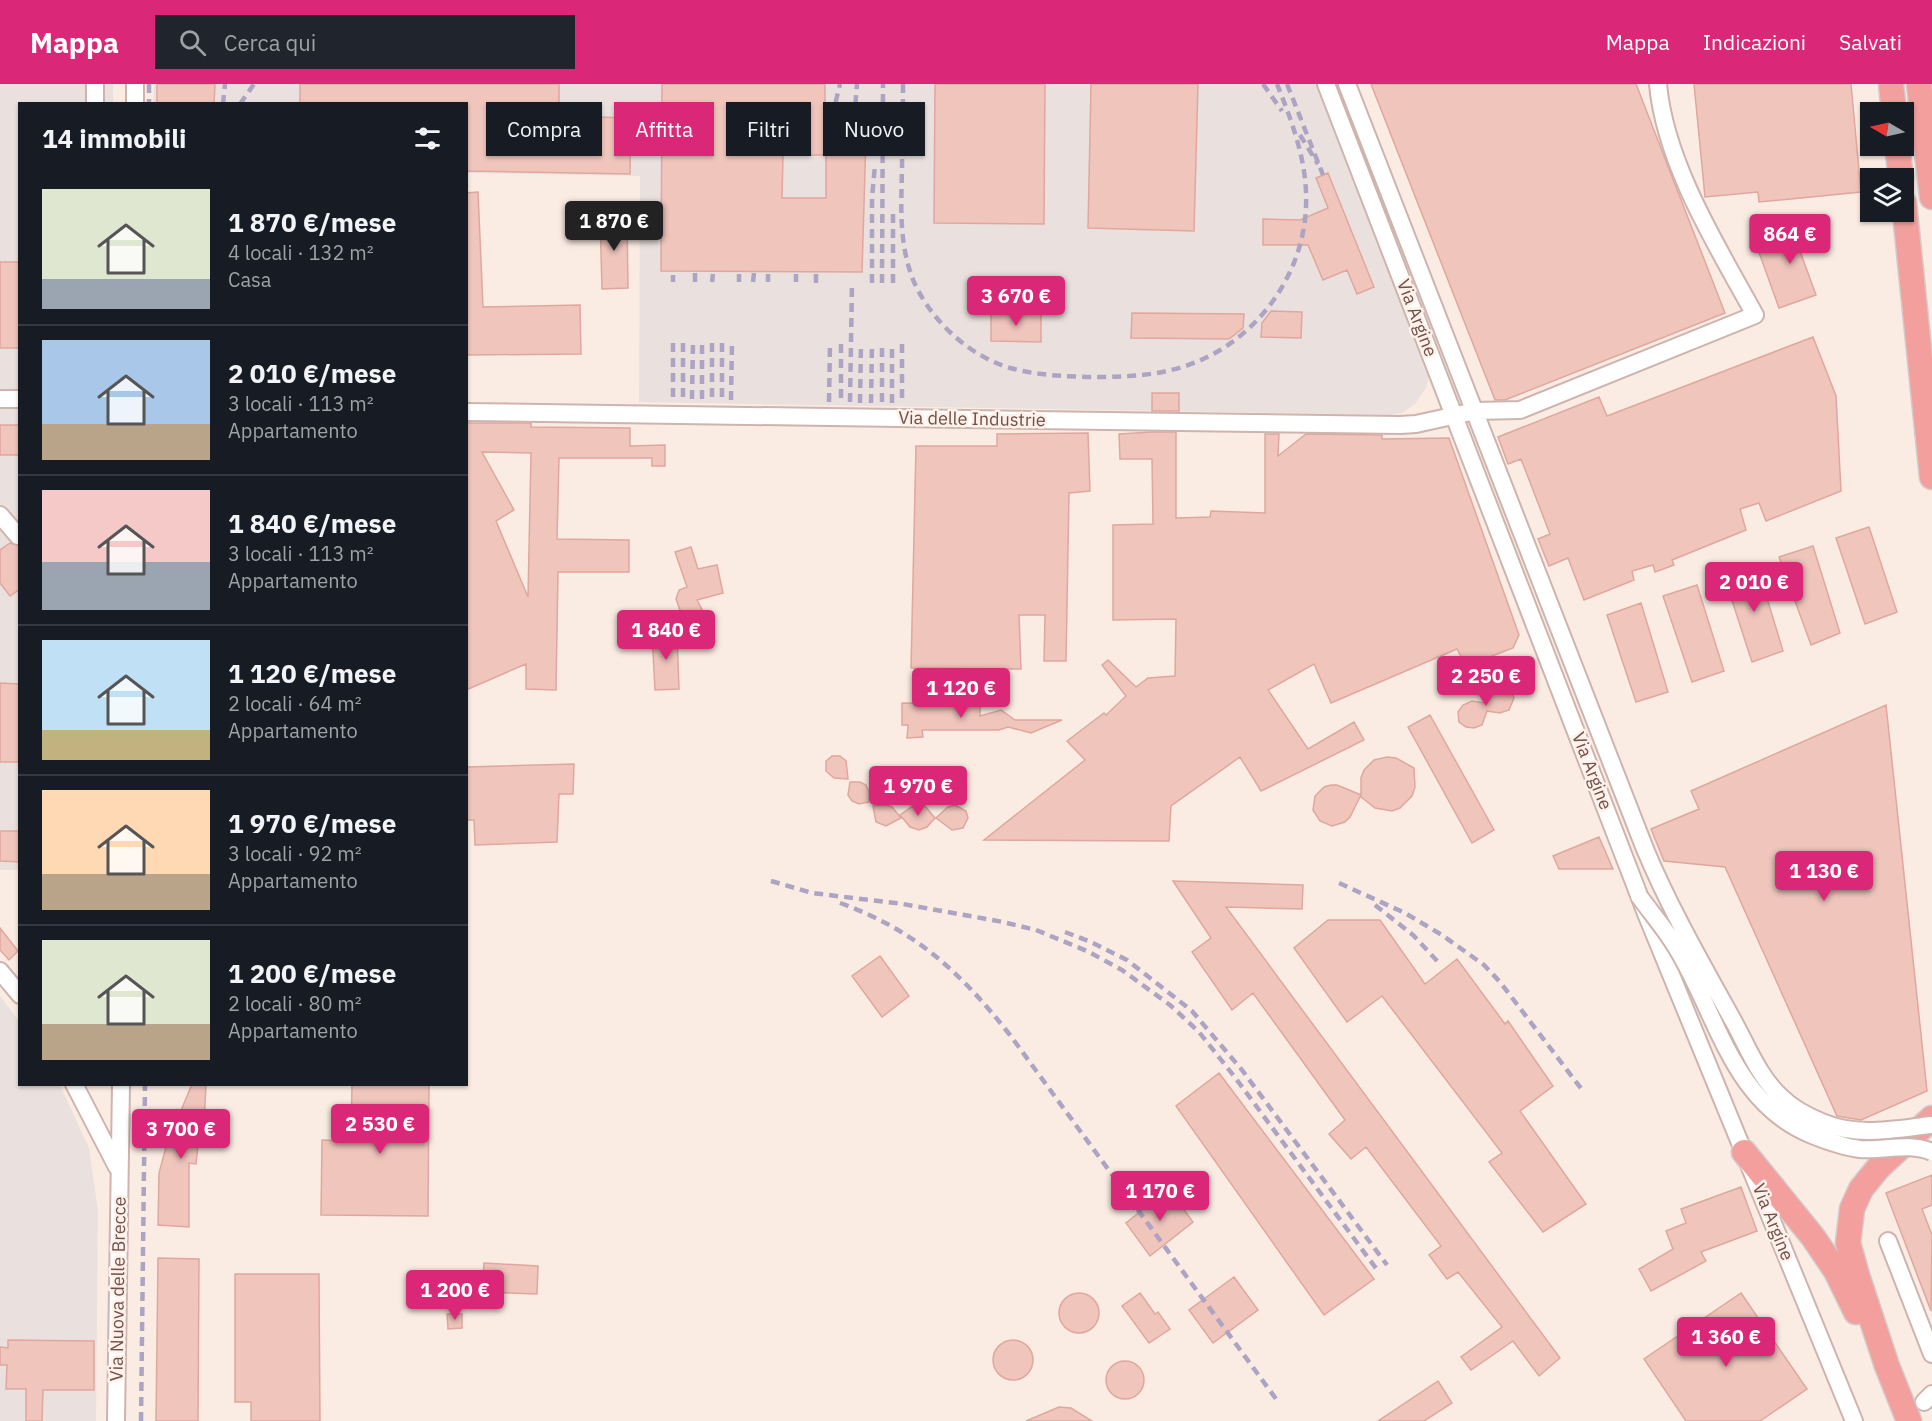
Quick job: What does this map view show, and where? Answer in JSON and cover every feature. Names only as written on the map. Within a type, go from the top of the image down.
[{"type":"highway","points":[[1891,84],[1893,102]]},
{"type":"highway","points":[[1919,84],[1932,197]]},
{"type":"highway","points":[[1906,222],[1932,477]]},
{"type":"highway","points":[[1909,1421],[1887,1366],[1848,1243],[1852,1209],[1861,1189],[1879,1167],[1932,1118]]},
{"type":"highway","points":[[1744,1152],[1814,1237],[1836,1271],[1860,1321],[1887,1366]]},
{"type":"street","points":[[95,84],[95,102]]},
{"type":"street","points":[[135,84],[135,102]]},
{"type":"street","name":"Via Argine","points":[[1326,84],[1639,896],[1854,1421]]},
{"type":"street","name":"Via Argine","points":[[1347,84],[1663,893],[1759,1068],[1780,1097],[1814,1119],[1852,1131],[1865,1132],[1932,1125]]},
{"type":"street","name":"Via delle Industrie","points":[[468,412],[1400,425],[1416,424],[1476,411],[1520,410],[1755,315],[1693,201],[1665,124],[1658,84]]},
{"type":"street","points":[[0,399],[18,399]]},
{"type":"street","points":[[0,515],[18,537]]},
{"type":"street","points":[[1639,896],[1679,951],[1743,1078],[1764,1104],[1791,1125],[1821,1139],[1847,1147],[1917,1148],[1932,1152]]},
{"type":"street","points":[[0,971],[18,993]]},
{"type":"street","points":[[75,1086],[119,1171]]},
{"type":"street","name":"Via Nuova delle Brecce","points":[[116,1421],[121,1086]]},
{"type":"street","points":[[1888,1241],[1932,1354]]},
{"type":"shaded area","points":[[0,84],[113,84],[113,102],[18,102],[18,870],[0,870]]},
{"type":"shaded area","points":[[154,84],[1317,84],[1424,354],[1429,376],[1426,388],[1415,404],[1402,413],[1390,415],[639,402],[640,176],[468,173],[468,102],[153,102]]},
{"type":"shaded area","points":[[0,996],[18,1020],[18,1086],[60,1086],[89,1148],[98,1211],[96,1421],[0,1421]]},
{"type":"building","points":[[157,84],[215,84],[214,102],[157,102]]},
{"type":"building","points":[[300,84],[559,84],[559,102],[486,102],[486,156],[602,156],[602,117],[614,118],[614,156],[630,156],[630,174],[468,171],[468,102],[300,102]]},
{"type":"building","points":[[662,84],[825,84],[823,155],[811,155],[811,102],[726,102],[726,156],[783,156],[782,198],[826,198],[826,156],[865,156],[862,272],[661,271],[662,156],[714,156],[714,102],[662,102]]},
{"type":"building","points":[[935,84],[1045,84],[1044,224],[934,223]]},
{"type":"building","points":[[1091,84],[1198,84],[1194,231],[1088,228]]},
{"type":"building","points":[[1371,84],[1636,84],[1725,313],[1505,400],[1495,400]]},
{"type":"building","points":[[1694,84],[1851,84],[1860,192],[1759,202],[1758,192],[1705,197]]},
{"type":"building","points":[[1328,173],[1374,287],[1357,294],[1347,270],[1323,280],[1308,245],[1263,245],[1263,219],[1300,220],[1328,208],[1316,178]]},
{"type":"building","points":[[478,192],[483,307],[580,305],[581,354],[468,355],[468,193]]},
{"type":"building","points":[[600,216],[627,216],[628,288],[602,289]]},
{"type":"building","points":[[1815,223],[1822,243],[1800,251],[1816,295],[1779,308],[1757,247]]},
{"type":"building","points":[[0,262],[18,262],[18,348],[0,348]]},
{"type":"building","points":[[991,311],[1041,312],[1041,342],[991,341]]},
{"type":"building","points":[[1271,311],[1302,312],[1301,338],[1261,337],[1262,323]]},
{"type":"building","points":[[1132,313],[1244,314],[1243,328],[1229,339],[1131,338]]},
{"type":"building","points":[[1813,337],[1836,396],[1841,491],[1766,521],[1759,503],[1740,509],[1746,530],[1672,560],[1674,565],[1655,572],[1653,565],[1632,571],[1634,580],[1584,600],[1568,558],[1549,566],[1538,539],[1550,534],[1521,459],[1508,464],[1498,437],[1599,397],[1607,416]]},
{"type":"building","points":[[1152,393],[1179,393],[1179,411],[1152,411]]},
{"type":"building","points":[[468,423],[531,423],[531,427],[630,428],[630,446],[665,445],[665,466],[652,466],[652,458],[559,458],[557,539],[629,540],[629,572],[558,572],[556,690],[526,689],[526,664],[468,689]],"holes":[[[482,452],[531,453],[528,597],[496,521],[514,510]]]},
{"type":"building","points":[[0,425],[18,425],[18,455],[0,455]]},
{"type":"building","points":[[1176,432],[1176,518],[1210,517],[1211,511],[1265,513],[1265,434],[1279,434],[1278,456],[1306,434],[1382,435],[1382,439],[1449,438],[1519,635],[1513,648],[1466,666],[1457,649],[1331,703],[1314,664],[1268,690],[1308,749],[1354,722],[1364,740],[1261,791],[1240,757],[1171,806],[1169,841],[984,840],[1085,760],[1067,741],[1104,713],[1106,715],[1126,696],[1102,665],[1108,660],[1136,687],[1148,678],[1175,676],[1176,619],[1113,620],[1113,525],[1153,524],[1152,459],[1120,459],[1119,434]]},
{"type":"building","points":[[1088,433],[1090,491],[1069,493],[1066,661],[1044,661],[1045,615],[1019,615],[1021,669],[911,668],[916,446],[997,446],[997,434]]},
{"type":"building","points":[[1869,527],[1897,612],[1865,624],[1836,538]]},
{"type":"building","points":[[10,543],[18,545],[18,590],[10,596],[0,583],[0,550]]},
{"type":"building","points":[[1813,546],[1840,633],[1811,645],[1779,557]]},
{"type":"building","points":[[691,547],[698,569],[717,565],[723,593],[697,600],[706,617],[686,627],[676,599],[679,590],[687,587],[675,552]]},
{"type":"building","points":[[1757,565],[1783,651],[1752,662],[1724,576]]},
{"type":"building","points":[[1697,585],[1724,671],[1692,682],[1663,596]]},
{"type":"building","points":[[1641,603],[1668,692],[1636,702],[1607,615]]},
{"type":"building","points":[[644,618],[647,646],[627,647],[629,620]]},
{"type":"building","points":[[677,633],[679,689],[655,690],[652,634]]},
{"type":"building","points":[[0,683],[18,684],[18,762],[0,762]]},
{"type":"building","points":[[1503,686],[1510,690],[1514,698],[1509,710],[1500,713],[1487,711],[1482,725],[1474,728],[1466,727],[1459,722],[1458,712],[1463,705],[1472,701],[1485,703],[1491,690]]},
{"type":"building","points":[[902,703],[980,704],[980,716],[1001,710],[1015,720],[1062,720],[1031,733],[1008,727],[999,730],[922,730],[923,737],[907,738],[908,725],[902,725]]},
{"type":"building","points":[[1886,705],[1927,1091],[1861,1120],[1837,1116],[1725,867],[1664,861],[1651,829],[1699,809],[1691,791]]},
{"type":"building","points":[[1430,715],[1494,830],[1472,843],[1408,727]]},
{"type":"building","points":[[832,756],[840,756],[846,761],[848,779],[834,778],[826,771],[826,761]]},
{"type":"building","points":[[1387,757],[1396,758],[1414,768],[1415,787],[1412,796],[1400,808],[1392,811],[1375,808],[1361,797],[1361,778],[1364,770],[1374,760]]},
{"type":"building","points":[[574,764],[573,794],[559,794],[557,842],[475,845],[474,820],[468,820],[468,767]]},
{"type":"building","points":[[850,782],[860,782],[866,785],[869,802],[859,804],[852,801],[848,795]]},
{"type":"building","points":[[1337,785],[1361,795],[1350,817],[1345,822],[1332,826],[1320,821],[1313,810],[1315,796],[1324,787]]},
{"type":"building","points":[[916,804],[924,805],[935,818],[927,827],[919,830],[910,827],[900,815]]},
{"type":"building","points":[[955,805],[966,811],[968,818],[963,828],[952,830],[936,818],[948,807]]},
{"type":"building","points":[[873,806],[892,807],[901,818],[886,826],[876,822]]},
{"type":"building","points":[[0,831],[18,831],[18,862],[0,861]]},
{"type":"building","points":[[1599,837],[1613,869],[1559,869],[1553,856]]},
{"type":"building","points":[[1173,881],[1303,885],[1302,909],[1226,907],[1560,1358],[1539,1376],[1513,1341],[1471,1370],[1461,1357],[1502,1327],[1458,1272],[1447,1279],[1429,1255],[1441,1246],[1366,1147],[1351,1159],[1329,1134],[1345,1120],[1253,993],[1232,1010],[1192,952],[1211,938]]},
{"type":"building","points":[[1328,920],[1380,920],[1425,984],[1457,959],[1505,1024],[1508,1021],[1553,1086],[1520,1111],[1586,1204],[1543,1232],[1489,1162],[1502,1153],[1382,996],[1347,1022],[1294,948]]},
{"type":"building","points":[[0,928],[18,951],[9,960],[0,950]]},
{"type":"building","points":[[880,956],[909,996],[882,1017],[852,976]]},
{"type":"building","points":[[1219,1073],[1374,1279],[1324,1315],[1176,1106]]},
{"type":"building","points":[[191,1086],[206,1086],[203,1142],[198,1145],[196,1164],[189,1163],[189,1227],[158,1225],[159,1173],[166,1147]]},
{"type":"building","points":[[352,1086],[429,1086],[428,1216],[321,1215],[322,1140],[351,1141]]},
{"type":"building","points":[[1932,1175],[1932,1205],[1922,1209],[1932,1235],[1931,1311],[1886,1193]]},
{"type":"building","points":[[1741,1187],[1757,1231],[1701,1252],[1706,1261],[1651,1291],[1639,1269],[1673,1249],[1666,1231],[1686,1223],[1681,1209]]},
{"type":"building","points":[[1169,1189],[1193,1222],[1150,1256],[1126,1223]]},
{"type":"building","points":[[158,1258],[199,1259],[198,1421],[156,1421]]},
{"type":"building","points":[[484,1263],[538,1266],[537,1294],[482,1292]]},
{"type":"building","points":[[235,1274],[319,1274],[320,1421],[251,1421],[251,1402],[235,1402]]},
{"type":"building","points":[[1234,1277],[1258,1310],[1213,1343],[1189,1310]]},
{"type":"building","points":[[1079,1293],[1093,1299],[1099,1313],[1093,1327],[1079,1333],[1065,1327],[1059,1313],[1065,1299]]},
{"type":"building","points":[[1140,1293],[1155,1314],[1158,1312],[1170,1329],[1149,1343],[1122,1306]]},
{"type":"building","points":[[1741,1293],[1807,1389],[1760,1421],[1686,1421],[1644,1359]]},
{"type":"building","points":[[447,1314],[462,1314],[462,1328],[448,1329]]},
{"type":"building","points":[[8,1340],[94,1341],[94,1390],[43,1390],[42,1421],[26,1421],[26,1389],[6,1389],[7,1365],[0,1365],[0,1347],[8,1348]]},
{"type":"building","points":[[1013,1340],[1027,1346],[1033,1360],[1027,1374],[1013,1380],[999,1374],[993,1360],[999,1346]]},
{"type":"building","points":[[1125,1361],[1132,1362],[1138,1367],[1143,1373],[1143,1387],[1138,1393],[1132,1398],[1125,1399],[1118,1398],[1112,1393],[1107,1387],[1106,1380],[1107,1373],[1112,1367],[1118,1362]]},
{"type":"building","points":[[1438,1381],[1452,1403],[1424,1421],[1378,1421]]},
{"type":"building","points":[[1059,1407],[1071,1408],[1092,1421],[1026,1421]]},
{"type":"railway","points":[[149,84],[149,102]]},
{"type":"railway","points":[[223,102],[225,84]]},
{"type":"railway","points":[[241,102],[254,84]]},
{"type":"railway","points":[[836,102],[840,84]]},
{"type":"railway","points":[[856,102],[857,84]]},
{"type":"railway","points":[[882,283],[883,84]]},
{"type":"railway","points":[[903,84],[901,198],[903,241],[909,268],[922,297],[931,311],[955,336],[968,347],[998,364],[1049,375],[1086,377],[1150,374],[1198,361],[1223,348],[1246,331],[1266,311],[1282,287],[1294,262],[1302,235],[1306,191],[1298,144],[1277,84]]},
{"type":"railway","points":[[1263,84],[1282,111]]},
{"type":"railway","points":[[1287,84],[1323,175]]},
{"type":"railway","points":[[1300,135],[1318,164]]},
{"type":"railway","points":[[872,283],[872,198],[875,165]]},
{"type":"railway","points":[[893,214],[893,283]]},
{"type":"railway","points":[[695,273],[695,282]]},
{"type":"railway","points":[[753,282],[754,273]]},
{"type":"railway","points":[[712,282],[713,274]]},
{"type":"railway","points":[[739,274],[739,282]]},
{"type":"railway","points":[[768,274],[768,282]]},
{"type":"railway","points":[[796,274],[796,282]]},
{"type":"railway","points":[[816,274],[816,283]]},
{"type":"railway","points":[[673,275],[673,282]]},
{"type":"railway","points":[[850,402],[852,283]]},
{"type":"railway","points":[[673,343],[673,398]]},
{"type":"railway","points":[[683,343],[683,399]]},
{"type":"railway","points":[[692,399],[693,343]]},
{"type":"railway","points":[[702,343],[702,399]]},
{"type":"railway","points":[[712,343],[712,399]]},
{"type":"railway","points":[[722,343],[722,399]]},
{"type":"railway","points":[[731,400],[732,343]]},
{"type":"railway","points":[[829,402],[830,344]]},
{"type":"railway","points":[[841,344],[841,403]]},
{"type":"railway","points":[[860,403],[861,344]]},
{"type":"railway","points":[[871,403],[872,344]]},
{"type":"railway","points":[[882,344],[882,402]]},
{"type":"railway","points":[[892,344],[892,403]]},
{"type":"railway","points":[[902,344],[902,403]]},
{"type":"railway","points":[[771,881],[812,893],[903,904],[1036,930],[1087,951],[1122,970],[1170,1005],[1199,1032],[1378,1271]]},
{"type":"railway","points":[[1339,883],[1405,913],[1442,935],[1484,965],[1500,982],[1583,1091]]},
{"type":"railway","points":[[840,903],[867,914],[914,940],[955,973],[991,1012],[1279,1403]]},
{"type":"railway","points":[[1375,905],[1413,935],[1439,963]]},
{"type":"railway","points":[[1065,932],[1127,960],[1192,1011],[1242,1070],[1387,1265]]},
{"type":"railway","points":[[141,1421],[145,1086]]}]
